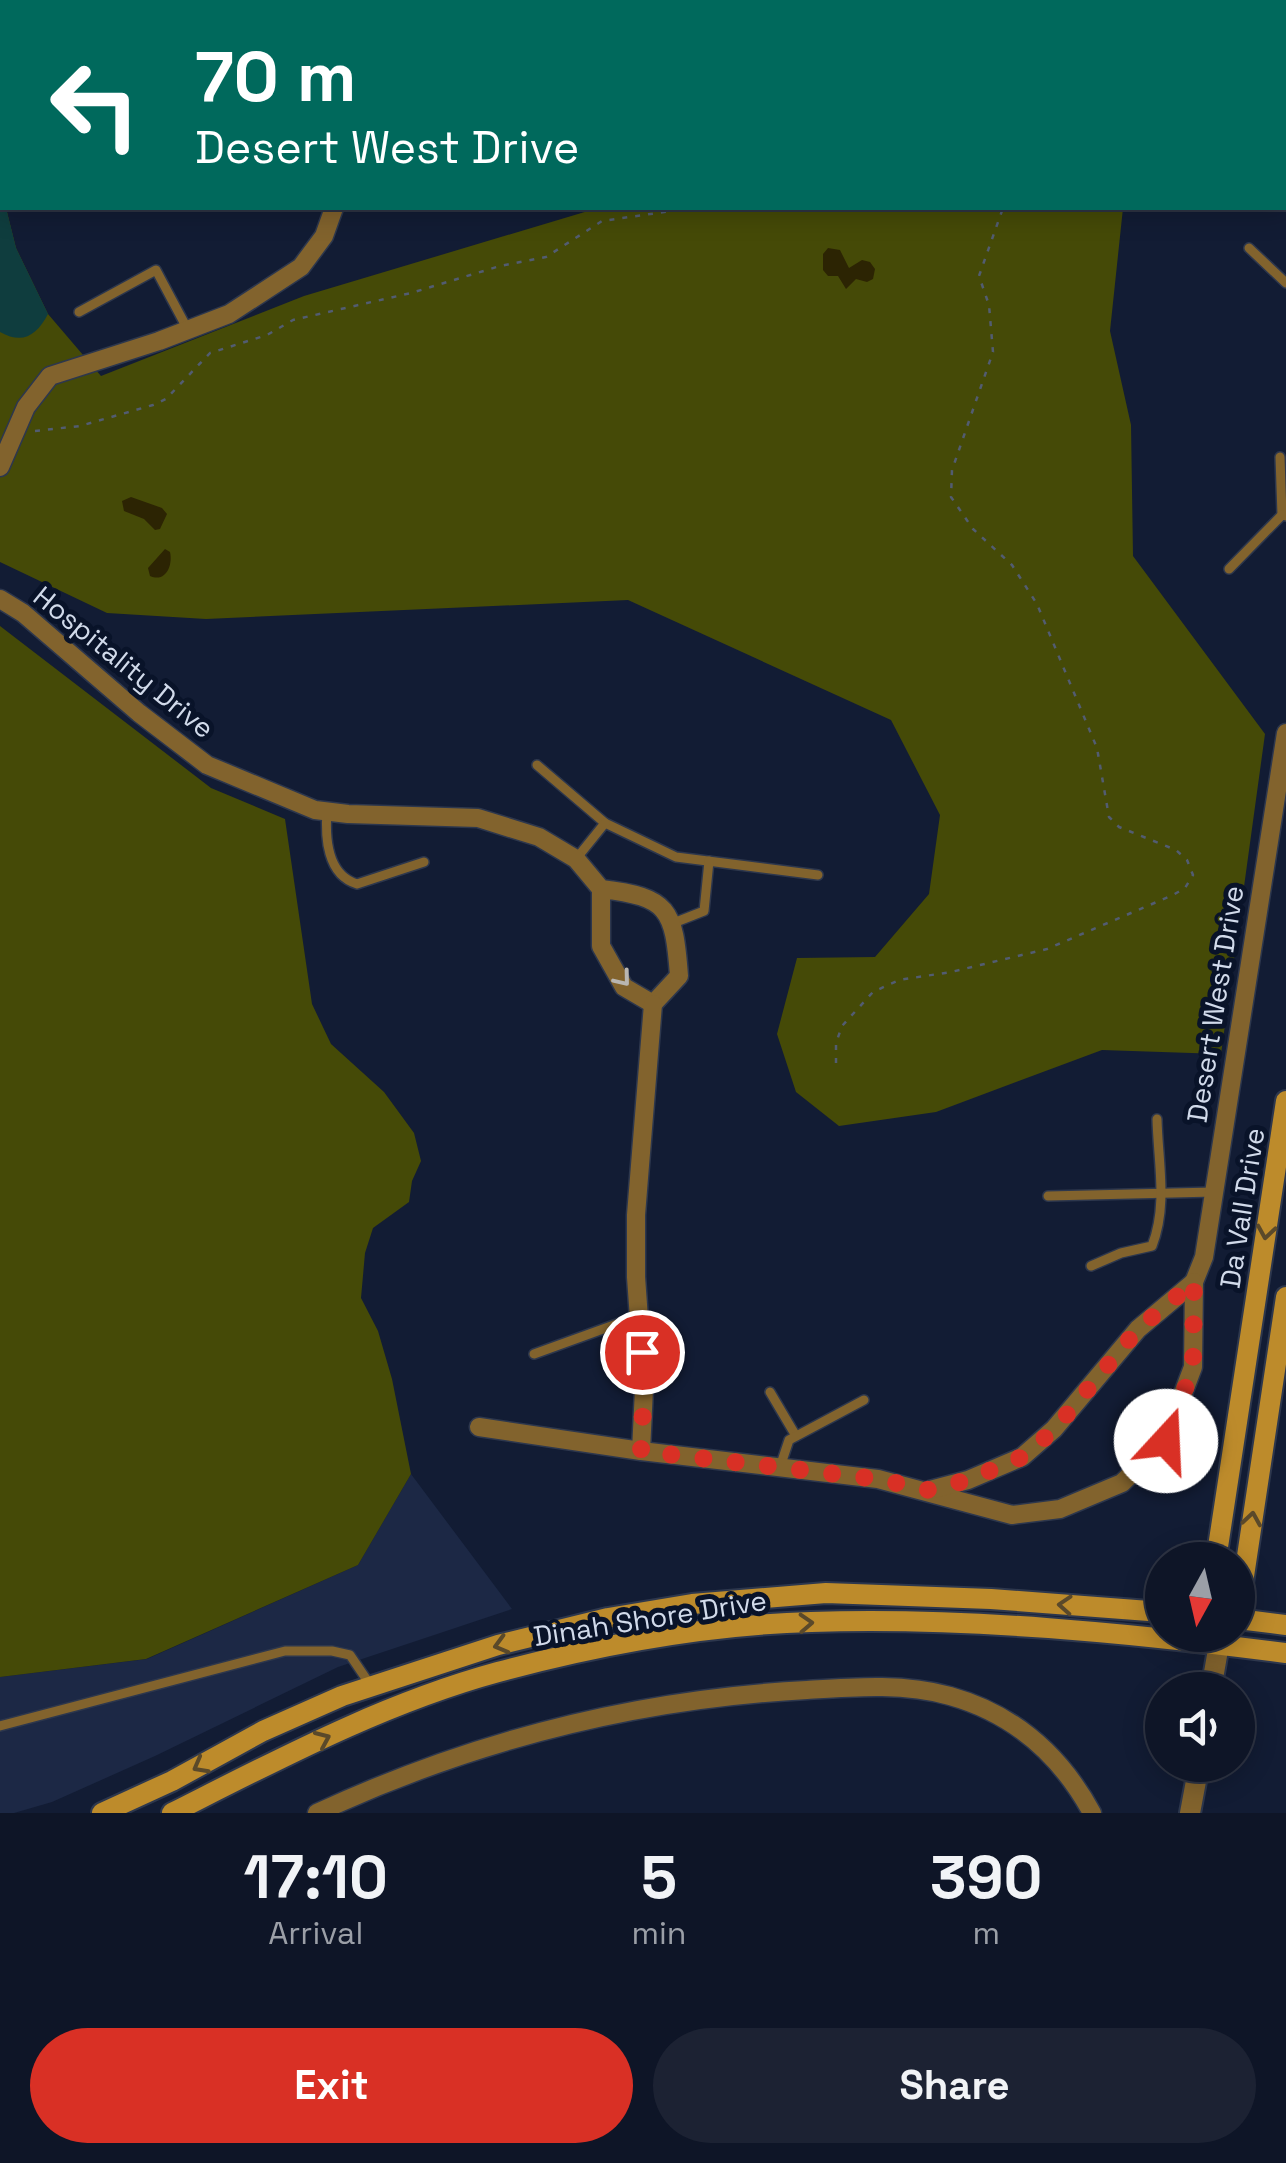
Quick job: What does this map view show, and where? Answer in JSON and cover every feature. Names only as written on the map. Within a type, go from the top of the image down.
[{"type":"main road","name":"Da Vall Drive","points":[[1219,1542],[1286,1101]]},
{"type":"main road","name":"Da Vall Drive","points":[[1249,1542],[1286,1297]]},
{"type":"main road","name":"Dinah Shore Drive","points":[[102,1813],[172,1782],[263,1731],[371,1686],[498,1645],[608,1618],[692,1604],[826,1592],[1145,1611]]},
{"type":"main road","points":[[1255,1620],[1286,1625]]},
{"type":"main road","name":"Dinah Shore Drive","points":[[172,1813],[409,1701],[498,1672],[597,1650],[702,1632],[808,1622],[927,1622],[1145,1634]]},
{"type":"main road","name":"Dinah Shore Drive","points":[[1255,1646],[1286,1653]]},
{"type":"street","points":[[0,467],[26,407],[50,376],[229,314],[300,267],[324,236],[333,210]]},
{"type":"street","name":"Hospitality Drive","points":[[0,599],[22,612],[139,714],[208,765],[280,797],[327,811],[478,818],[540,837],[576,859],[601,889]]},
{"type":"street","name":"Desert West Drive","points":[[479,1427],[878,1479],[1012,1515],[1060,1509],[1122,1484],[1166,1441],[1193,1367],[1194,1282],[1204,1257],[1286,733]]},
{"type":"street","points":[[641,1451],[644,1389],[636,1216],[653,1004],[679,976],[676,935],[665,912],[651,898],[601,889],[601,946],[624,987],[653,1004]]},
{"type":"street","name":"Desert West Drive","points":[[929,1490],[968,1480],[1022,1457],[1054,1430],[1138,1329],[1194,1282]]},
{"type":"street","points":[[317,1813],[442,1760],[622,1711],[758,1692],[905,1688],[950,1696],[1016,1726],[1062,1766],[1092,1813]]},
{"type":"street","points":[[1190,1813],[1195,1782]]},
{"type":"lane","points":[[1250,248],[1286,282]]},
{"type":"lane","points":[[78,312],[156,270],[188,330]]},
{"type":"lane","points":[[1229,569],[1284,516],[1280,457]]},
{"type":"lane","points":[[537,764],[606,823],[676,856],[818,875]]},
{"type":"lane","points":[[327,811],[325,843],[342,877],[348,881],[357,884],[424,862]]},
{"type":"lane","points":[[576,859],[606,823]]},
{"type":"lane","points":[[671,924],[704,910],[709,861]]},
{"type":"lane","points":[[1091,1266],[1121,1253],[1152,1246],[1160,1225],[1162,1192],[1157,1119]]},
{"type":"lane","points":[[1048,1196],[1214,1192]]},
{"type":"lane","points":[[534,1354],[639,1316]]},
{"type":"lane","points":[[770,1392],[796,1436]]},
{"type":"lane","points":[[780,1467],[789,1440],[864,1400]]},
{"type":"lane","points":[[0,1726],[286,1651],[350,1655],[371,1686]]},
{"type":"path","points":[[14,433],[80,426],[152,405],[166,399],[210,353],[267,335],[293,320],[411,294],[500,266],[546,257],[602,221],[678,210]]},
{"type":"path","points":[[836,1063],[836,1044],[842,1026],[874,992],[899,980],[1000,962],[1077,938],[1173,895],[1185,888],[1193,875],[1188,860],[1176,850],[1120,827],[1109,817],[1097,748],[1037,604],[1012,565],[973,530],[951,497],[952,470],[993,352],[989,305],[978,276],[1001,210]]},
{"type":"shaded area","points":[[0,210],[6,210],[16,248],[48,314],[28,336],[16,338],[0,332]]},
{"type":"shaded area","points":[[411,1474],[512,1609],[338,1667],[52,1802],[0,1813],[0,1677],[147,1659],[358,1565]]},
{"type":"green space","points":[[0,210],[6,210],[16,248],[48,314],[101,376],[304,296],[591,210],[1123,210],[1110,331],[1131,425],[1133,556],[1265,734],[1221,1054],[1102,1050],[936,1112],[839,1126],[796,1092],[777,1034],[797,958],[875,957],[929,894],[940,815],[891,720],[628,600],[206,619],[107,613],[0,562]]},
{"type":"green space","points":[[0,626],[211,788],[285,819],[312,1004],[331,1044],[384,1092],[414,1133],[421,1161],[412,1181],[409,1202],[373,1228],[365,1253],[361,1298],[378,1331],[392,1379],[411,1474],[358,1565],[146,1659],[0,1677]]},
{"type":"sand","points":[[828,248],[840,250],[849,268],[862,260],[870,262],[875,269],[873,279],[856,279],[846,289],[838,276],[828,276],[823,270],[823,254]]},
{"type":"sand","points":[[131,497],[162,508],[167,514],[160,529],[155,530],[144,519],[124,511],[122,501]]},
{"type":"sand","points":[[165,549],[171,557],[167,572],[156,578],[150,576],[148,568]]},
{"type":"route","points":[[642,1352],[641,1451],[878,1479],[929,1490],[968,1480],[1022,1457],[1054,1430],[1138,1329],[1194,1282],[1193,1367],[1166,1441]]}]
